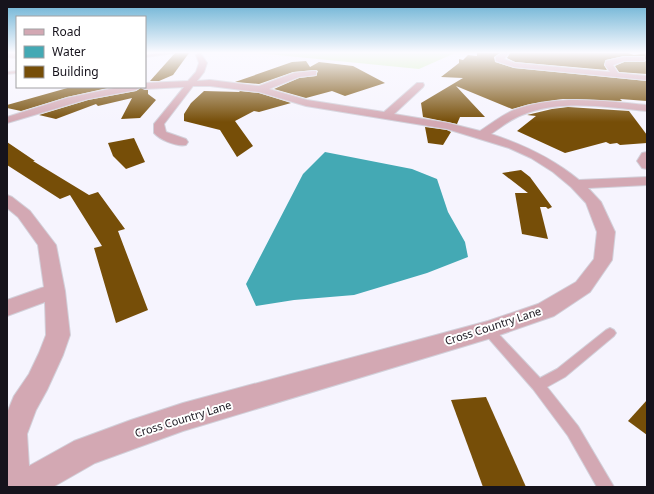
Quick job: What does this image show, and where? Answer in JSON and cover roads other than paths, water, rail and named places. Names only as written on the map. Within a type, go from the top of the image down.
[{"type":"street","points":[[182,142],[164,136],[160,133],[159,124],[197,76]]},
{"type":"street","points":[[260,89],[297,76]]},
{"type":"street","points":[[627,76],[647,78]]},
{"type":"street","name":"Cross Country Lane","points":[[22,487],[85,452],[131,434],[183,417],[488,330],[546,310],[583,287],[603,260],[606,232],[593,202],[576,184],[558,169],[535,155],[513,145],[482,134],[448,126],[306,102],[260,89],[230,84],[146,86]]},
{"type":"street","points":[[386,116],[420,85]]},
{"type":"street","points":[[7,120],[58,102],[130,88]]},
{"type":"street","points":[[482,134],[509,117],[530,109],[570,104],[645,108]]},
{"type":"street","points":[[647,156],[644,161],[647,165]]},
{"type":"street","points":[[576,184],[647,181]]},
{"type":"street","points":[[7,200],[24,214],[47,245],[55,291],[58,335],[51,355],[38,382],[24,405],[13,434],[15,487]]},
{"type":"street","points":[[7,308],[55,291]]},
{"type":"lane","points":[[488,330],[538,385],[573,431],[606,487]]},
{"type":"lane","points":[[538,385],[561,373],[610,333]]},
{"type":"water","points":[[325,152],[412,169],[437,179],[448,212],[465,242],[468,257],[427,273],[354,295],[294,300],[256,306],[246,284],[303,174]]}]
